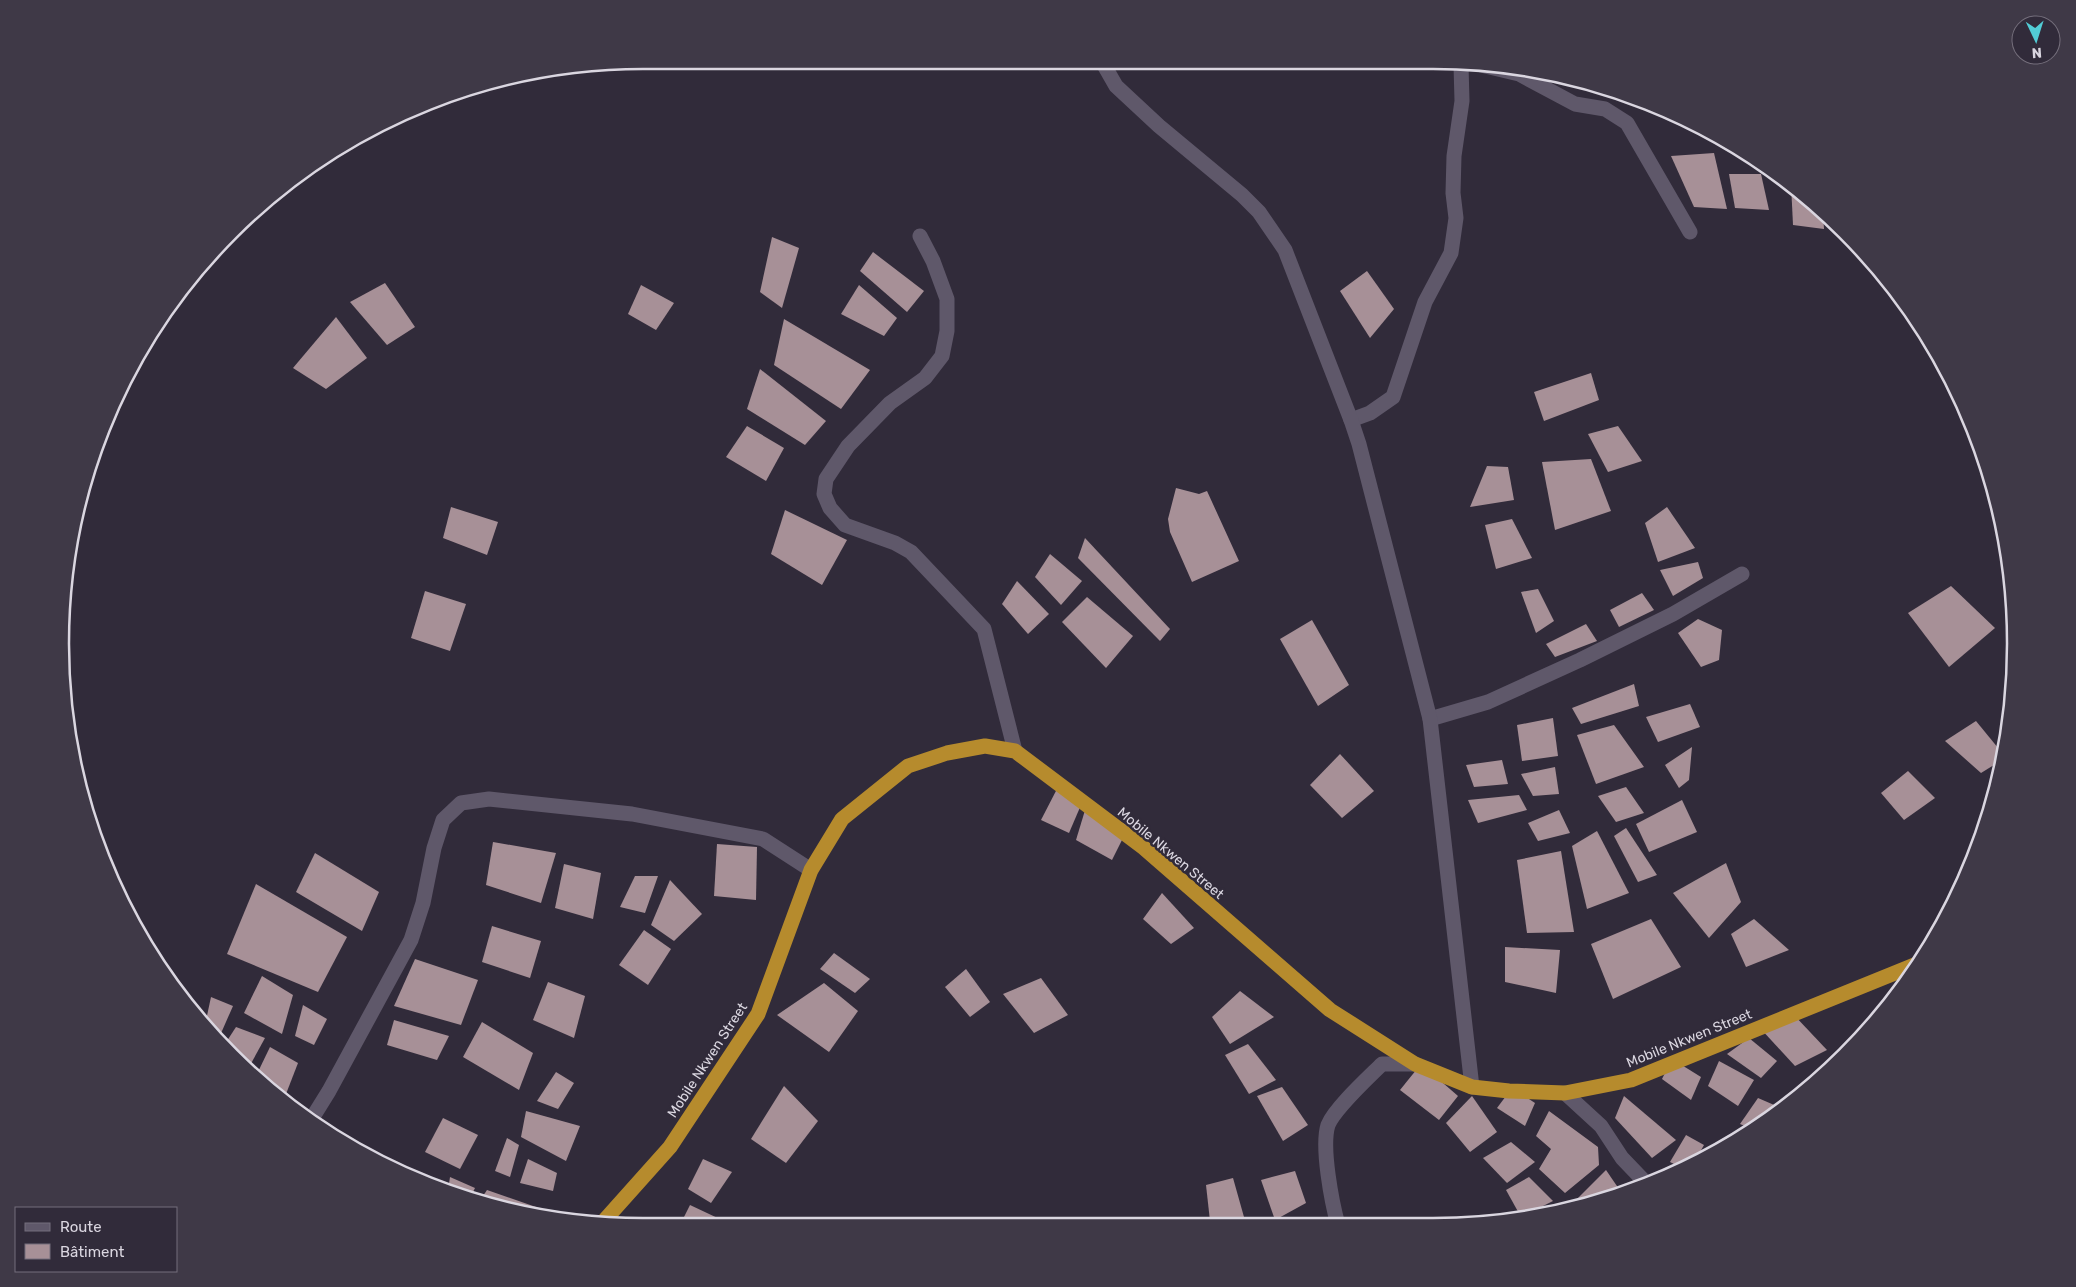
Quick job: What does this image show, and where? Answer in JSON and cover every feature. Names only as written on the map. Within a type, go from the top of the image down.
[{"type":"highway","name":"Mobile Nkwen Street","points":[[608,1217],[670,1147],[758,1014],[811,870],[842,819],[908,766],[947,753],[985,746],[1015,751],[1144,848],[1330,1010],[1415,1064],[1472,1087],[1509,1092],[1565,1093],[1631,1080],[1906,968]]},
{"type":"street","points":[[1106,69],[1116,86],[1159,126],[1242,195],[1259,212],[1285,250],[1351,420],[1359,444],[1430,719],[1472,1087]]},
{"type":"street","points":[[1351,420],[1370,413],[1393,397],[1425,302],[1451,253],[1456,218],[1453,193],[1454,156],[1462,101],[1460,70]]},
{"type":"street","points":[[1524,77],[1575,104],[1605,108],[1627,124],[1690,232]]},
{"type":"street","points":[[920,236],[934,261],[947,299],[947,331],[942,356],[925,378],[890,403],[848,446],[826,479],[824,494],[830,508],[845,525],[895,543],[911,552],[984,629],[1015,751]]},
{"type":"street","points":[[1430,719],[1488,702],[1580,660],[1673,614],[1742,574]]},
{"type":"street","points":[[315,1114],[411,940],[423,903],[434,848],[443,820],[461,804],[489,799],[632,814],[763,839],[811,870]]},
{"type":"street","points":[[1336,1218],[1331,1195],[1326,1153],[1328,1125],[1346,1100],[1382,1064],[1415,1064]]},
{"type":"street","points":[[1565,1093],[1601,1126],[1622,1158],[1641,1178]]},
{"type":"building","points":[[1714,153],[1727,209],[1694,207],[1671,156]]},
{"type":"building","points":[[1729,174],[1761,174],[1769,210],[1735,208]]},
{"type":"building","points":[[1792,196],[1824,223],[1824,229],[1793,225]]},
{"type":"building","points":[[772,237],[799,248],[782,308],[760,292]]},
{"type":"building","points":[[873,252],[924,291],[907,312],[860,271]]},
{"type":"building","points":[[1367,271],[1394,309],[1370,338],[1340,291]]},
{"type":"building","points":[[385,283],[415,327],[387,345],[350,302]]},
{"type":"building","points":[[641,285],[674,303],[656,330],[628,314]]},
{"type":"building","points":[[859,285],[897,318],[884,336],[841,314]]},
{"type":"building","points":[[336,317],[367,358],[326,389],[293,368]]},
{"type":"building","points":[[784,319],[870,370],[841,409],[774,365]]},
{"type":"building","points":[[760,369],[826,421],[805,445],[747,409]]},
{"type":"building","points":[[1591,373],[1599,400],[1544,421],[1534,392]]},
{"type":"building","points":[[747,426],[784,448],[766,481],[726,457]]},
{"type":"building","points":[[1618,426],[1642,461],[1608,472],[1588,434]]},
{"type":"building","points":[[1591,459],[1611,511],[1555,530],[1542,462]]},
{"type":"building","points":[[1487,466],[1508,467],[1514,500],[1470,507]]},
{"type":"building","points":[[1176,488],[1199,494],[1207,491],[1239,561],[1192,582],[1170,532],[1168,519]]},
{"type":"building","points":[[451,507],[498,522],[487,555],[443,538]]},
{"type":"building","points":[[1667,507],[1695,548],[1658,562],[1645,523]]},
{"type":"building","points":[[785,510],[847,540],[822,585],[771,554]]},
{"type":"building","points":[[1512,519],[1532,558],[1496,569],[1485,525]]},
{"type":"building","points":[[1085,538],[1170,629],[1160,641],[1078,558]]},
{"type":"building","points":[[1050,554],[1082,581],[1061,605],[1035,577]]},
{"type":"building","points":[[1698,562],[1703,578],[1673,596],[1660,570]]},
{"type":"building","points":[[1017,581],[1049,614],[1028,634],[1002,604]]},
{"type":"building","points":[[1951,586],[1995,628],[1949,667],[1908,613]]},
{"type":"building","points":[[1538,589],[1554,621],[1536,633],[1521,592]]},
{"type":"building","points":[[425,591],[466,604],[450,651],[411,638]]},
{"type":"building","points":[[1642,593],[1654,610],[1619,627],[1610,610]]},
{"type":"building","points":[[1087,597],[1133,636],[1106,668],[1062,622]]},
{"type":"building","points":[[1698,619],[1722,630],[1719,660],[1701,667],[1678,633]]},
{"type":"building","points":[[1312,620],[1349,685],[1318,706],[1280,639]]},
{"type":"building","points":[[1586,624],[1597,641],[1555,657],[1546,644]]},
{"type":"building","points":[[1634,684],[1639,706],[1581,724],[1572,708]]},
{"type":"building","points":[[1690,704],[1700,727],[1658,742],[1646,717]]},
{"type":"building","points":[[1553,718],[1558,756],[1522,761],[1517,725]]},
{"type":"building","points":[[1976,721],[1997,747],[1994,765],[1981,773],[1945,741]]},
{"type":"building","points":[[1614,725],[1644,767],[1596,784],[1577,735]]},
{"type":"building","points":[[1692,747],[1689,780],[1679,788],[1665,765]]},
{"type":"building","points":[[1340,754],[1374,791],[1342,818],[1310,785]]},
{"type":"building","points":[[1502,760],[1508,784],[1474,787],[1466,765]]},
{"type":"building","points":[[1555,767],[1559,794],[1533,796],[1521,774]]},
{"type":"building","points":[[1908,771],[1935,798],[1904,820],[1881,793]]},
{"type":"building","points":[[1058,787],[1084,798],[1069,833],[1041,820]]},
{"type":"building","points":[[1626,787],[1644,813],[1616,822],[1598,796]]},
{"type":"building","points":[[1519,795],[1527,810],[1478,823],[1468,800]]},
{"type":"building","points":[[1682,800],[1697,832],[1649,852],[1636,824]]},
{"type":"building","points":[[1086,807],[1129,826],[1112,860],[1076,840]]},
{"type":"building","points":[[1559,810],[1570,833],[1538,841],[1528,823]]},
{"type":"building","points":[[1626,828],[1657,875],[1638,882],[1614,836]]},
{"type":"building","points":[[1597,831],[1629,893],[1587,909],[1572,846]]},
{"type":"building","points":[[493,842],[556,853],[541,903],[486,885]]},
{"type":"building","points":[[717,844],[757,847],[756,900],[714,896]]},
{"type":"building","points":[[1561,851],[1574,932],[1527,933],[1517,860]]},
{"type":"building","points":[[315,853],[379,892],[362,931],[296,892]]},
{"type":"building","points":[[1726,863],[1741,902],[1709,938],[1673,893]]},
{"type":"building","points":[[564,864],[601,873],[593,919],[555,908]]},
{"type":"building","points":[[635,876],[658,876],[645,913],[620,907]]},
{"type":"building","points":[[670,880],[702,914],[674,941],[651,925]]},
{"type":"building","points":[[256,884],[347,937],[318,992],[227,954]]},
{"type":"building","points":[[1162,893],[1194,928],[1171,944],[1143,919]]},
{"type":"building","points":[[1651,919],[1681,967],[1613,999],[1591,944]]},
{"type":"building","points":[[1754,919],[1789,950],[1746,967],[1731,934]]},
{"type":"building","points":[[492,926],[541,941],[530,978],[482,962]]},
{"type":"building","points":[[644,930],[671,949],[648,985],[619,965]]},
{"type":"building","points":[[1505,947],[1560,950],[1556,993],[1505,982]]},
{"type":"building","points":[[834,953],[870,979],[855,993],[820,969]]},
{"type":"building","points":[[415,959],[478,980],[461,1025],[394,1006]]},
{"type":"building","points":[[966,969],[990,1002],[970,1017],[945,987]]},
{"type":"building","points":[[262,976],[293,995],[282,1034],[244,1013]]},
{"type":"building","points":[[1041,978],[1068,1015],[1034,1033],[1003,994]]},
{"type":"building","points":[[548,982],[585,996],[574,1038],[533,1020]]},
{"type":"building","points":[[824,983],[858,1011],[829,1052],[777,1015]]},
{"type":"building","points":[[1240,991],[1274,1017],[1230,1044],[1212,1017]]},
{"type":"building","points":[[211,997],[233,1006],[221,1033],[207,1017]]},
{"type":"building","points":[[303,1005],[327,1019],[314,1045],[295,1036]]},
{"type":"building","points":[[1793,1014],[1827,1050],[1795,1066],[1760,1028]]},
{"type":"building","points":[[394,1020],[449,1036],[437,1060],[387,1045]]},
{"type":"building","points":[[482,1022],[533,1053],[519,1090],[463,1057]]},
{"type":"building","points":[[236,1027],[265,1038],[251,1063],[228,1040]]},
{"type":"building","points":[[1749,1038],[1777,1061],[1761,1078],[1727,1054]]},
{"type":"building","points":[[1248,1044],[1276,1080],[1249,1094],[1225,1055]]},
{"type":"building","points":[[270,1047],[298,1063],[286,1093],[259,1070]]},
{"type":"building","points":[[1672,1059],[1701,1077],[1691,1100],[1662,1079]]},
{"type":"building","points":[[1719,1061],[1754,1080],[1738,1106],[1708,1086]]},
{"type":"building","points":[[1421,1064],[1458,1096],[1439,1120],[1400,1090]]},
{"type":"building","points":[[556,1072],[574,1083],[558,1109],[537,1101]]},
{"type":"building","points":[[784,1086],[818,1121],[786,1163],[751,1139]]},
{"type":"building","points":[[1282,1087],[1308,1125],[1283,1141],[1257,1096]]},
{"type":"building","points":[[1512,1088],[1535,1103],[1525,1126],[1497,1108]]},
{"type":"building","points":[[1472,1096],[1497,1132],[1470,1152],[1446,1123]]},
{"type":"building","points":[[1624,1096],[1676,1140],[1652,1158],[1615,1118]]},
{"type":"building","points":[[1758,1098],[1774,1105],[1744,1126],[1740,1124]]},
{"type":"building","points":[[526,1111],[580,1126],[566,1161],[521,1137]]},
{"type":"building","points":[[1549,1111],[1598,1147],[1599,1165],[1565,1193],[1539,1169],[1551,1149],[1536,1136]]},
{"type":"building","points":[[443,1118],[478,1135],[460,1169],[425,1152]]},
{"type":"building","points":[[1686,1135],[1704,1145],[1700,1152],[1687,1159],[1675,1164],[1670,1162]]},
{"type":"building","points":[[507,1138],[519,1145],[510,1177],[495,1171]]},
{"type":"building","points":[[1511,1142],[1535,1162],[1507,1183],[1483,1158]]},
{"type":"building","points":[[528,1159],[557,1173],[553,1191],[520,1183]]},
{"type":"building","points":[[703,1159],[732,1172],[711,1203],[688,1189]]},
{"type":"building","points":[[1606,1170],[1618,1188],[1581,1199],[1576,1200]]},
{"type":"building","points":[[1295,1171],[1306,1203],[1279,1218],[1274,1218],[1261,1180]]},
{"type":"building","points":[[450,1177],[475,1188],[473,1192],[449,1184]]},
{"type":"building","points":[[1529,1177],[1553,1201],[1539,1208],[1518,1211],[1506,1190]]},
{"type":"building","points":[[1233,1178],[1244,1217],[1210,1218],[1206,1185]]},
{"type":"building","points":[[487,1190],[536,1207],[531,1207],[483,1195]]},
{"type":"building","points":[[690,1205],[718,1218],[684,1218]]}]
